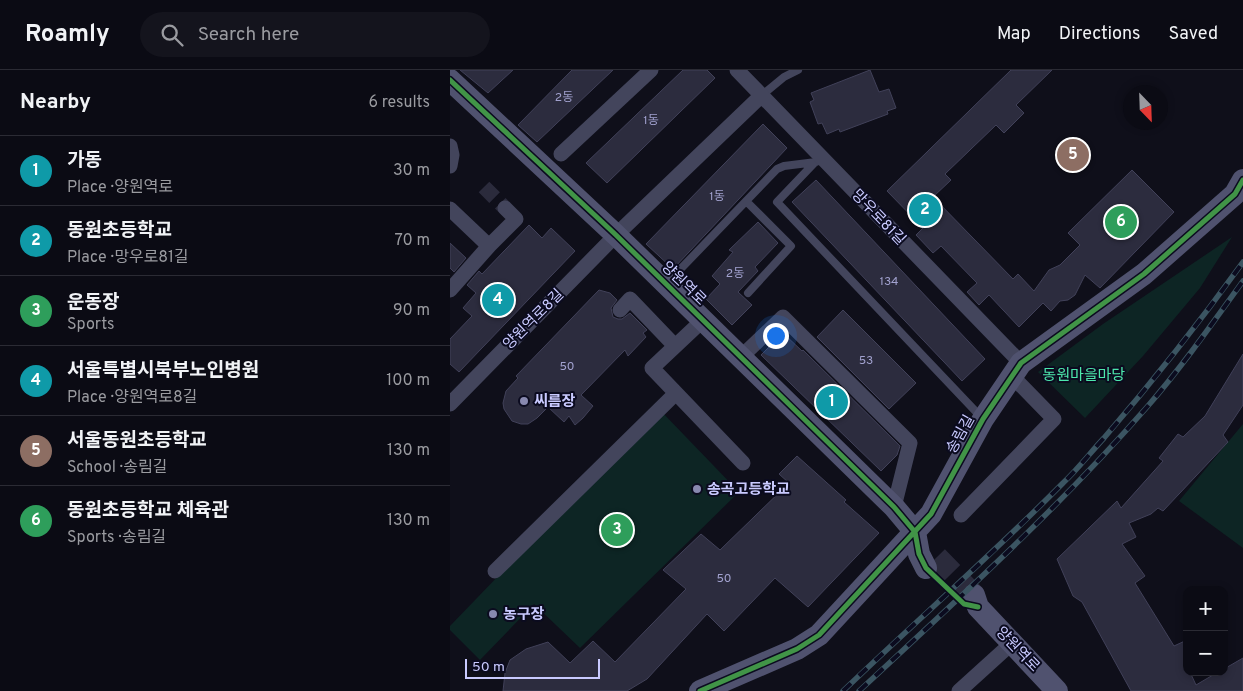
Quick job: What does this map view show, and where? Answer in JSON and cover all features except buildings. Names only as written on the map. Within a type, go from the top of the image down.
[{"type":"street","points":[[561,154],[651,70]]},
{"type":"street","name":"망우로81길","points":[[737,70],[818,160],[1016,370],[1054,418],[961,515]]},
{"type":"street","name":"양원역로","points":[[453,89],[616,235],[741,356],[894,507],[924,551]]},
{"type":"street","points":[[616,235],[761,96]]},
{"type":"street","points":[[450,146],[452,155],[450,166]]},
{"type":"street","name":"송림길","points":[[700,691],[797,649],[819,635],[924,551],[936,506],[983,419],[1016,370],[1144,274],[1235,194],[1243,180]]},
{"type":"street","points":[[450,290],[516,218],[505,208]]},
{"type":"street","points":[[450,209],[489,246]]},
{"type":"street","name":"양원역로8길","points":[[450,404],[616,235]]},
{"type":"street","points":[[620,310],[630,299],[675,346]]},
{"type":"street","points":[[741,356],[784,317],[910,443],[894,507]]},
{"type":"street","points":[[703,320],[652,368],[743,463]]},
{"type":"street","points":[[495,571],[676,393]]},
{"type":"street","name":"양원역로","points":[[972,602],[1057,691]]},
{"type":"street","points":[[960,691],[1012,643]]},
{"type":"lane","points":[[761,96],[784,77],[798,70]]},
{"type":"lane","points":[[666,284],[777,169],[818,160]]},
{"type":"lane","points":[[818,160],[778,202],[983,419]]},
{"type":"lane","points":[[746,201],[791,246],[748,293]]},
{"type":"green space","name":"동원마을마당","points":[[1232,237],[1200,288],[1143,356],[1085,418],[1038,372],[1103,324]]},
{"type":"green space","points":[[659,409],[739,492],[580,648],[534,604],[480,660],[450,630],[450,626]]},
{"type":"green space","points":[[1243,424],[1243,548],[1179,501]]},
{"type":"tunnel","points":[[484,187],[505,208]]},
{"type":"tunnel","points":[[937,557],[974,595]]},
{"type":"railway","points":[[843,691],[1009,536],[1074,472],[1158,373],[1243,262]]},
{"type":"railway","points":[[859,691],[1007,553],[1113,445],[1172,377],[1243,281]]},
{"type":"cycle path","points":[[450,80],[616,235],[894,507],[915,532],[919,554],[926,568],[964,604],[978,607]]},
{"type":"cycle path","points":[[700,691],[797,649],[819,635],[931,514],[983,419],[1021,363],[1144,274],[1235,194],[1243,180]]},
{"type":"place","name":"서울동원초등학교","points":[[1073,155]]},
{"type":"place","name":"동원초등학교","points":[[925,210]]},
{"type":"place","name":"동원초등학교 체육관","points":[[1121,222]]},
{"type":"place","name":"서울특별시북부노인병원","points":[[498,300]]},
{"type":"place","name":"씨름장","points":[[524,401]]},
{"type":"place","name":"가동","points":[[832,402]]},
{"type":"place","name":"송곡고등학교","points":[[697,489]]},
{"type":"place","name":"운동장","points":[[617,530]]},
{"type":"place","name":"농구장","points":[[493,614]]}]
